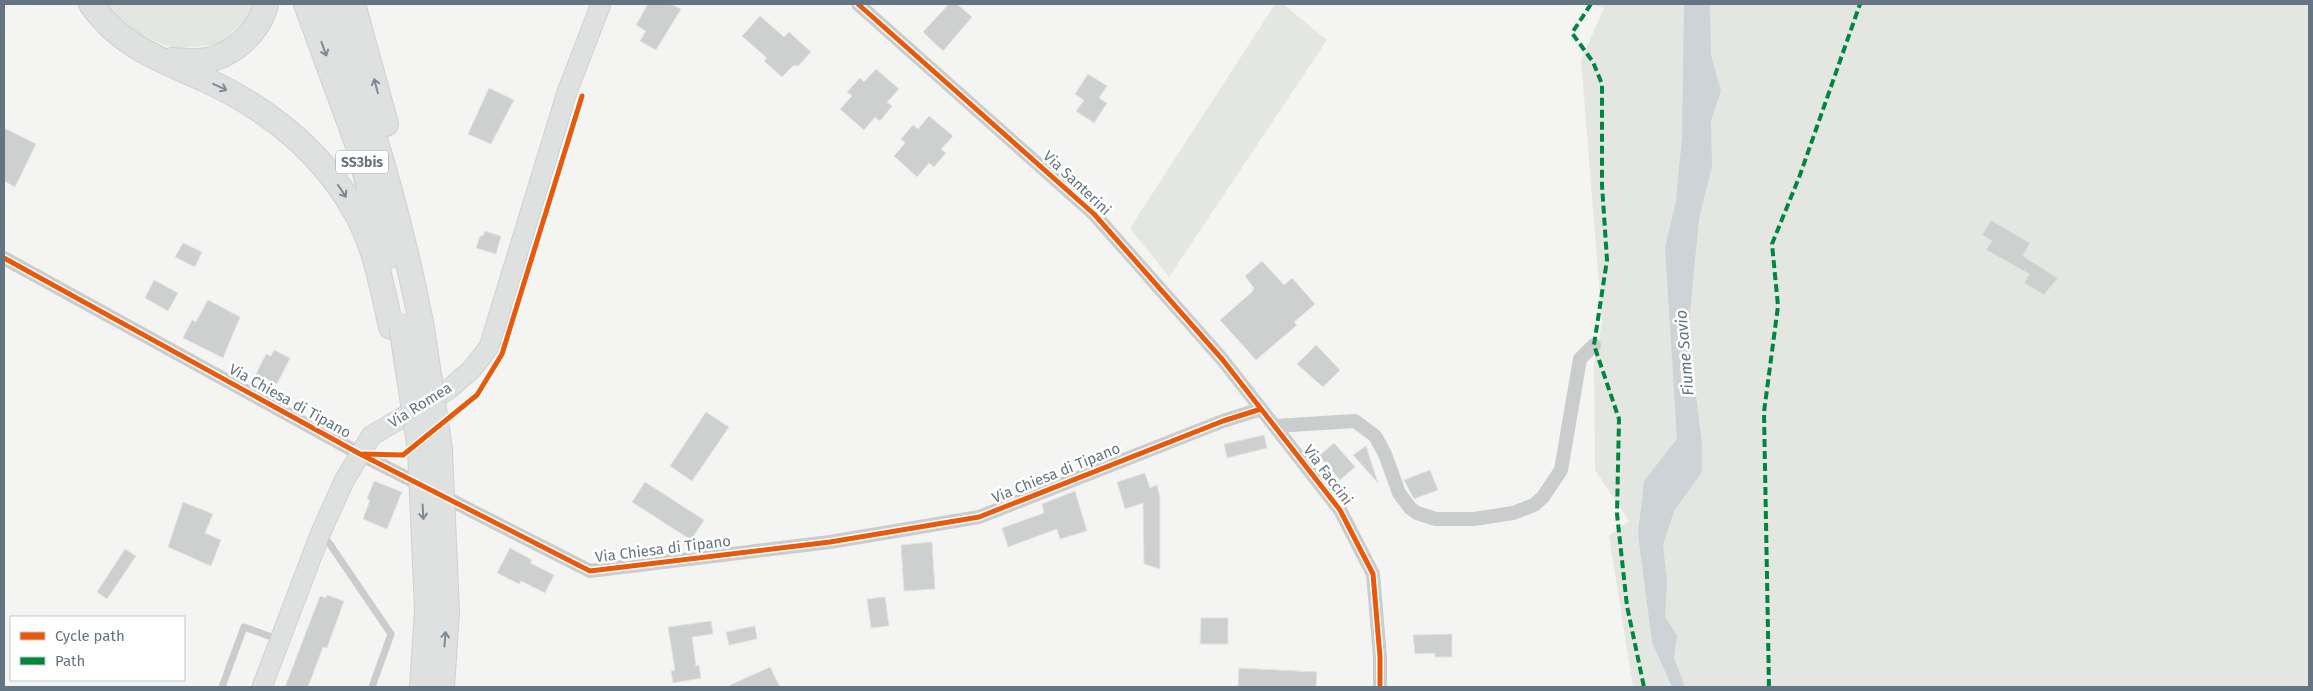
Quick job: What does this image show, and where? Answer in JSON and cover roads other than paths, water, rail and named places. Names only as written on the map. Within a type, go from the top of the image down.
[{"type":"highway","points":[[91,4],[105,24],[131,45],[226,89],[264,111],[297,138],[327,168],[356,212],[376,265],[411,324],[442,387],[430,450]]},
{"type":"highway","points":[[160,59],[201,61],[226,54],[247,39],[264,12],[266,4]]},
{"type":"highway","name":"SS3bis","points":[[306,4],[358,146],[389,263],[411,324]]},
{"type":"highway","name":"SS3bis","points":[[327,4],[378,141],[408,259],[411,324],[430,450],[447,612],[442,687]]},
{"type":"highway","points":[[353,4],[420,257],[411,324]]},
{"type":"highway","name":"SS3bis","points":[[422,687],[427,610],[430,450]]},
{"type":"main road","name":"Via Romea","points":[[262,687],[321,532],[344,481],[371,436],[448,390],[472,369],[489,347],[567,92],[601,4]]},
{"type":"street","name":"Via Santerini","points":[[858,4],[1094,214],[1222,359],[1275,426]]},
{"type":"street","name":"Via Chiesa di Tipano","points":[[4,258],[360,454],[590,571],[830,542],[979,517],[1223,421],[1261,409]]},
{"type":"street","points":[[1275,426],[1355,421],[1375,436],[1385,454],[1399,493],[1410,508],[1426,517],[1436,519],[1474,519],[1513,513],[1534,505],[1543,497],[1560,470],[1580,359],[1594,345]]},
{"type":"street","name":"Via Faccini","points":[[1275,426],[1340,510],[1373,574],[1380,657],[1380,687]]},
{"type":"lane","points":[[321,532],[391,634],[372,687]]},
{"type":"lane","points":[[222,687],[244,627],[280,640]]},
{"type":"water","name":"Fiume Savio","points":[[1684,4],[1710,4],[1711,55],[1721,91],[1711,121],[1712,166],[1699,219],[1688,333],[1702,444],[1702,472],[1674,511],[1663,545],[1667,583],[1665,617],[1677,635],[1674,658],[1685,687],[1672,687],[1652,642],[1638,534],[1644,481],[1677,439],[1665,247],[1676,201],[1682,136]]}]
